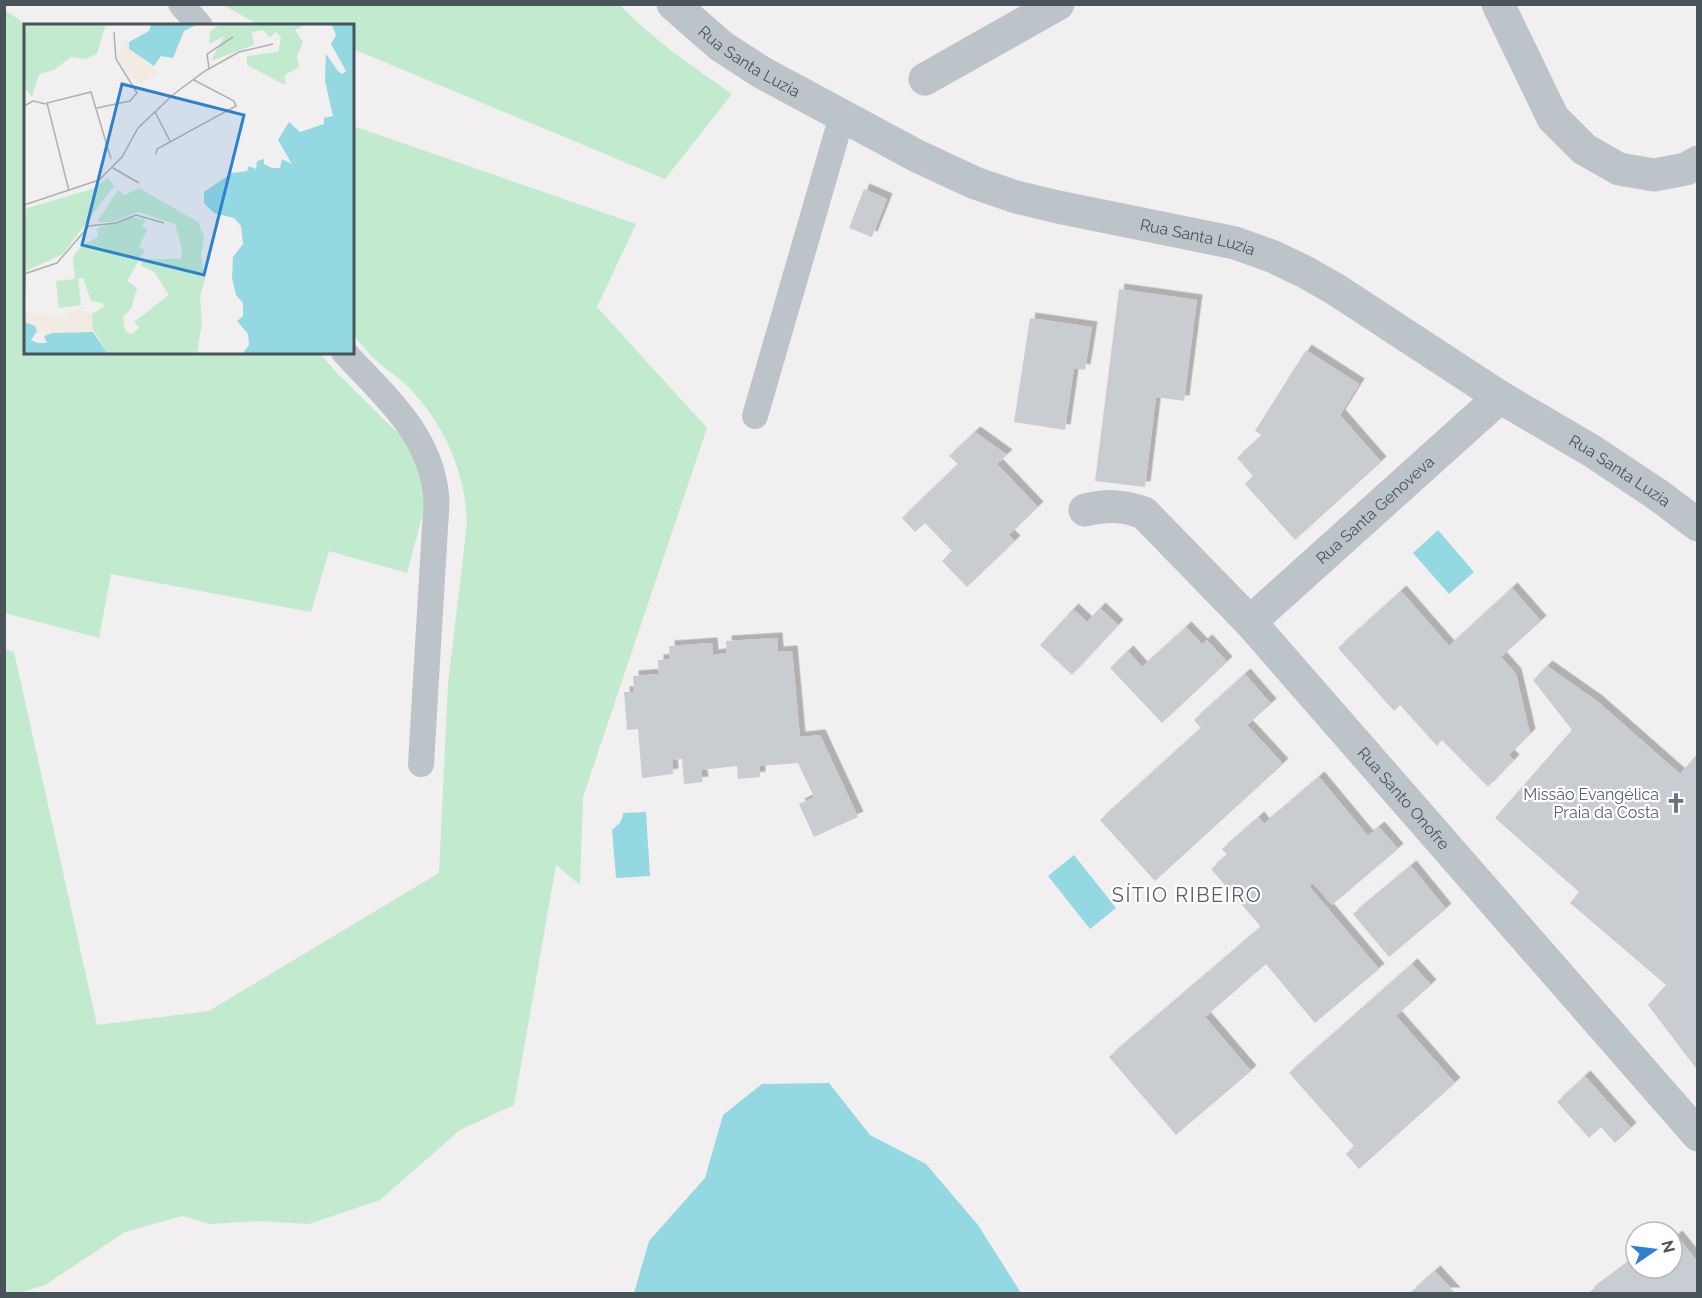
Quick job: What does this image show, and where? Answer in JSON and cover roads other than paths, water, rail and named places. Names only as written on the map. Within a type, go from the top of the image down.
[{"type":"street","name":"Rua Santa Luzia","points":[[673,4],[721,46],[751,66],[945,170],[975,183],[1016,197],[1058,207],[1235,243],[1274,257],[1305,272],[1500,397],[1592,451],[1698,525]]},
{"type":"street","points":[[925,79],[1058,4]]},
{"type":"street","points":[[1498,4],[1553,118],[1584,149],[1619,169],[1654,175],[1686,169],[1698,162]]},
{"type":"street","name":"Rua Santa Genoveva","points":[[1250,622],[1500,397]]},
{"type":"street","name":"Rua Santo Onofre","points":[[1085,510],[1101,506],[1118,506],[1144,513],[1250,622],[1698,1135]]},
{"type":"lane","points":[[181,4],[198,24]]},
{"type":"lane","points":[[755,416],[842,116]]},
{"type":"lane","points":[[346,354],[404,418],[419,439],[429,463],[436,495],[421,764]]},
{"type":"water","points":[[1438,530],[1474,572],[1449,594],[1413,553]]},
{"type":"water","points":[[646,812],[650,876],[616,878],[612,830],[621,821],[623,813]]},
{"type":"water","points":[[1074,855],[1116,908],[1090,929],[1048,876]]},
{"type":"water","points":[[829,1083],[870,1135],[926,1164],[978,1225],[1021,1293],[634,1293],[649,1241],[705,1178],[723,1115],[762,1084]]},
{"type":"place","name":"Missão Evangélica Praia da Costa","points":[[1676,803]]},
{"type":"district","name":"SÍTIO RIBEIRO","points":[[1187,895]]}]
